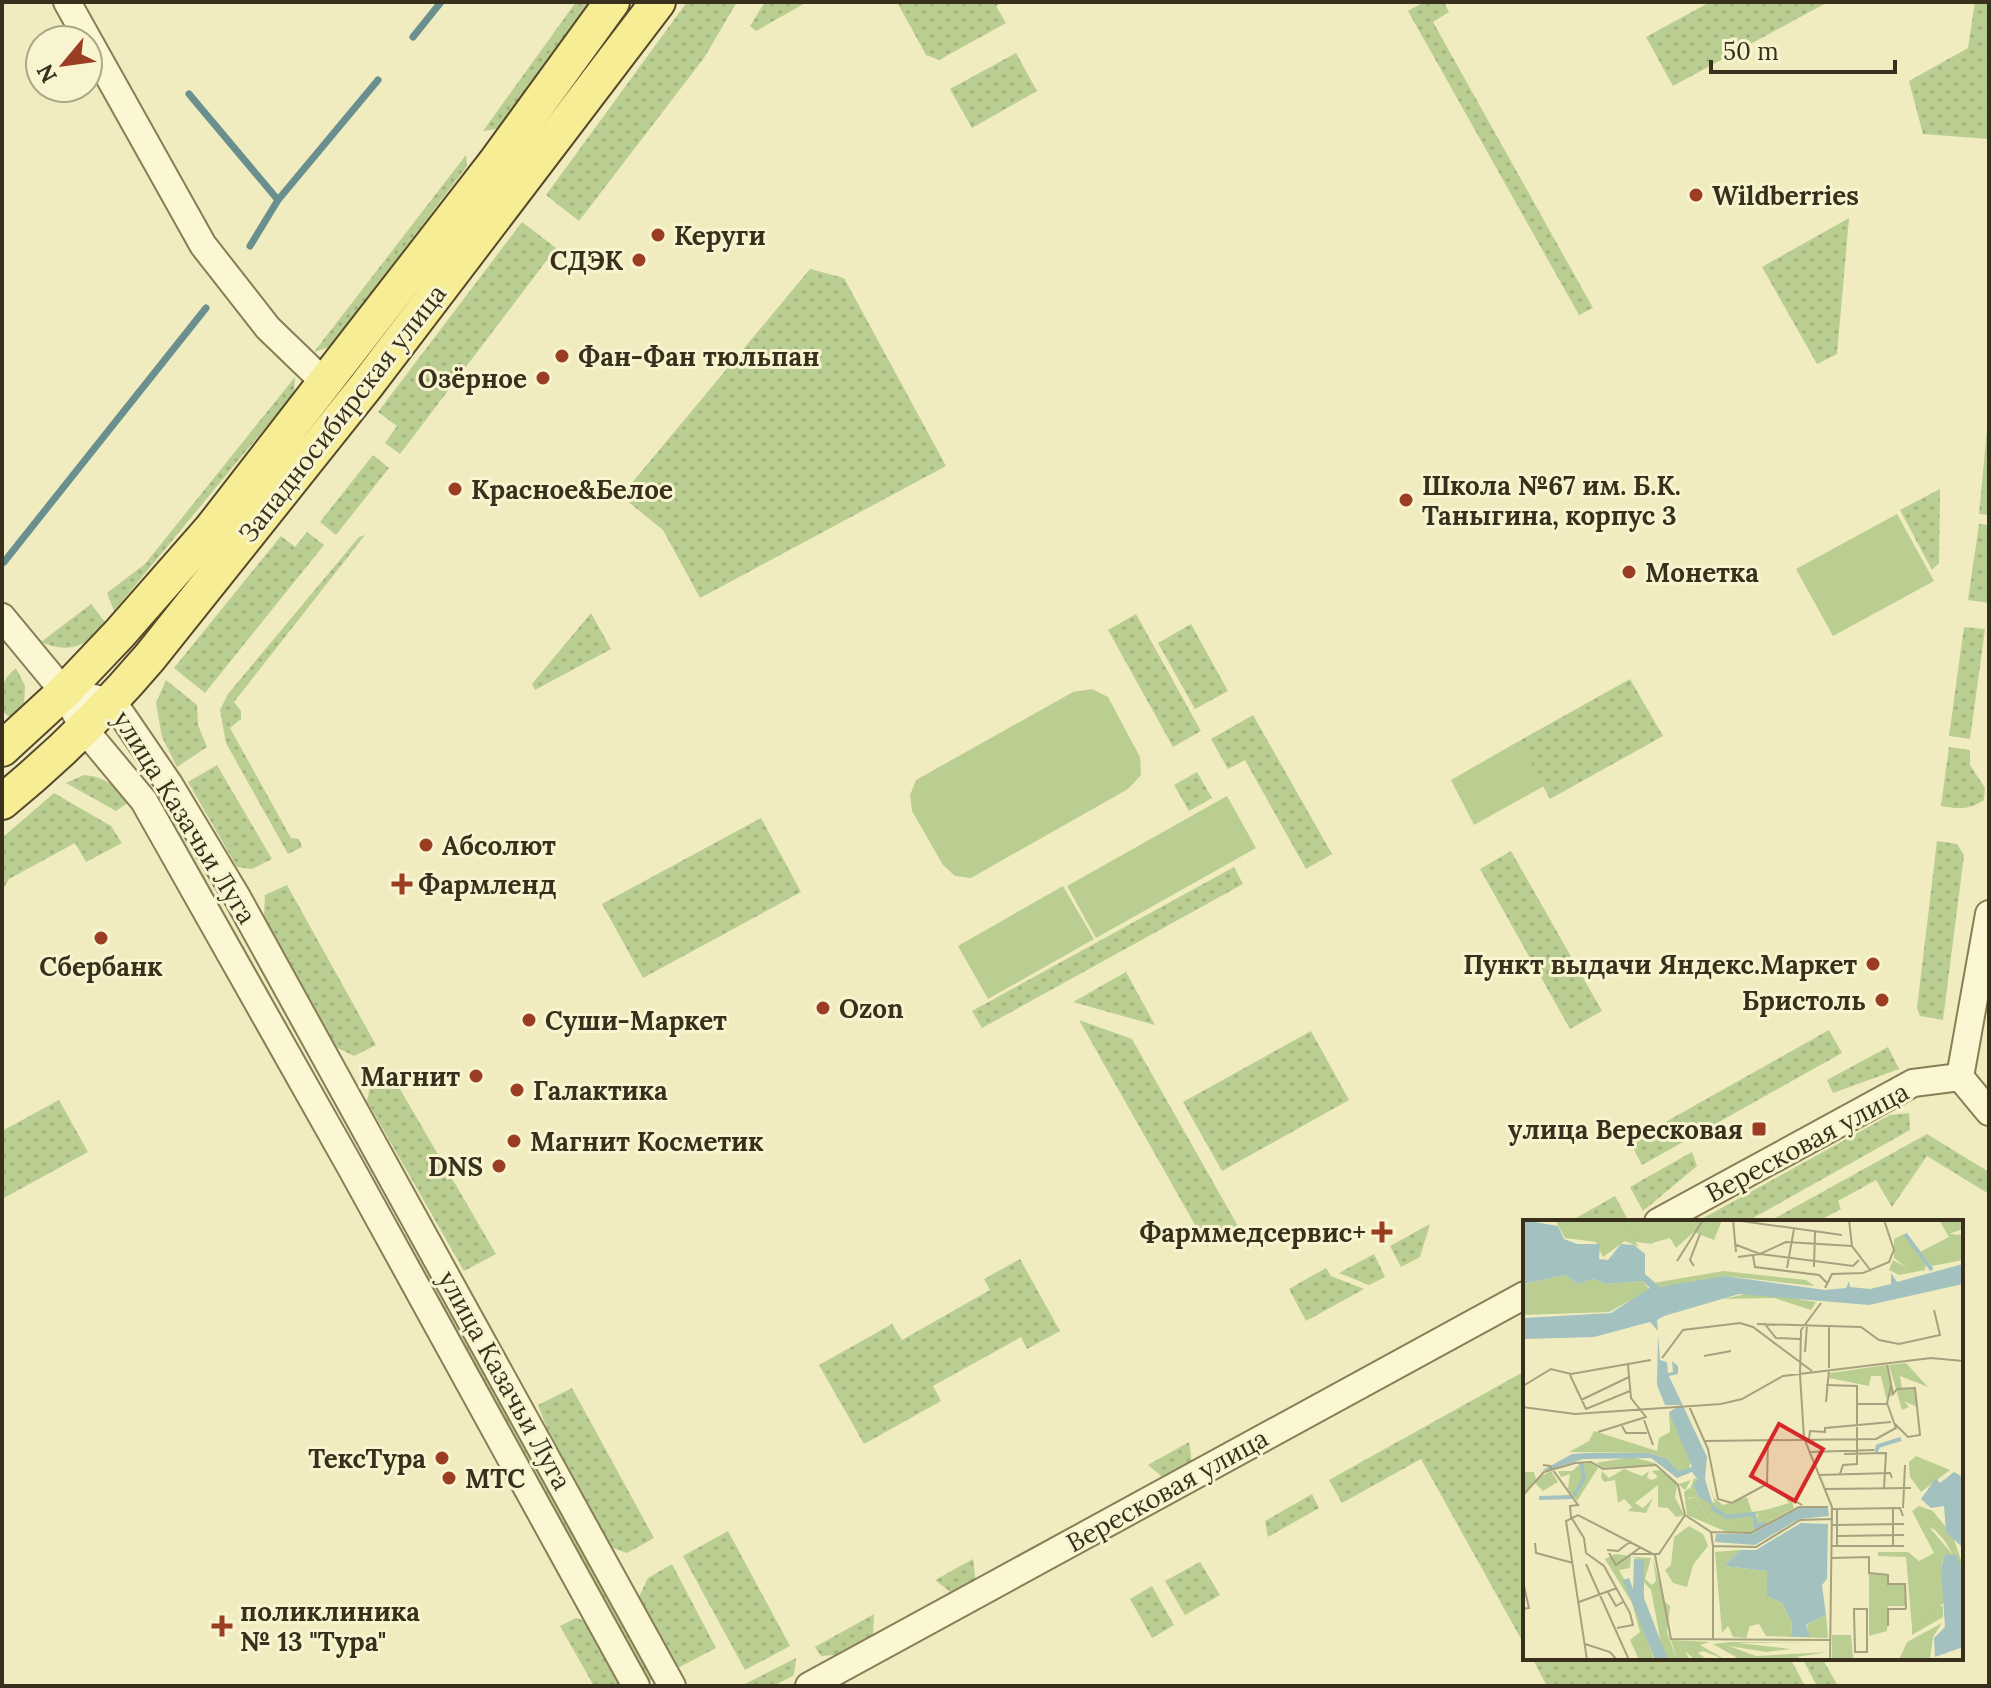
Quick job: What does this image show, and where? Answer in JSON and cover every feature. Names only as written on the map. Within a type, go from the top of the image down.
[{"type":"main road","name":"Западносибирская улица","points":[[2,749],[64,692],[212,528],[495,163],[612,2]]},
{"type":"main road","name":"Западносибирская улица","points":[[2,802],[113,702],[366,386],[658,2]]},
{"type":"street","points":[[67,2],[203,245],[268,328],[324,382]]},
{"type":"street","points":[[2,617],[64,692]]},
{"type":"street","name":"улица Казачьи Луга","points":[[64,692],[113,702],[169,784],[237,897],[672,1686]]},
{"type":"street","name":"улица Казачьи Луга","points":[[64,692],[84,729],[144,801],[163,832],[636,1686]]},
{"type":"street","points":[[1989,914],[1960,1077],[1989,1112]]},
{"type":"street","name":"Вересковая улица","points":[[1662,1220],[1913,1083],[1960,1077]]},
{"type":"street","name":"Вересковая улица","points":[[809,1686],[1523,1296]]},
{"type":"green space","points":[[576,2],[589,2],[497,129],[483,131]]},
{"type":"green space","points":[[687,2],[737,2],[704,58],[579,221],[546,195]]},
{"type":"green space","points":[[765,2],[807,2],[756,31],[750,26]]},
{"type":"green space","points":[[897,2],[1002,2],[996,6],[1006,23],[939,60],[926,55]]},
{"type":"green space","points":[[1424,2],[1444,2],[1449,12],[1433,22],[1593,308],[1579,315],[1408,11]]},
{"type":"green space","points":[[1710,2],[1828,2],[1673,86],[1646,37]]},
{"type":"green space","points":[[1975,2],[1989,2],[1989,139],[1923,134],[1909,81],[1968,48]]},
{"type":"green space","points":[[1016,53],[1037,91],[972,128],[950,89]]},
{"type":"green space","points":[[466,155],[467,166],[330,347],[314,352]]},
{"type":"green space","points":[[1849,218],[1837,354],[1817,364],[1762,267]]},
{"type":"green space","points":[[522,222],[556,248],[400,454],[385,443],[397,426],[378,412]]},
{"type":"green space","points":[[810,269],[844,278],[946,466],[700,598],[663,530],[621,496]]},
{"type":"green space","points":[[295,377],[294,393],[114,611],[107,593],[145,564]]},
{"type":"green space","points":[[1989,408],[1989,515],[1979,514]]},
{"type":"green space","points":[[373,455],[389,468],[336,535],[320,522]]},
{"type":"green space","points":[[1940,489],[1939,563],[1932,570],[1900,510]]},
{"type":"green space","points":[[1897,514],[1934,581],[1833,636],[1796,569]]},
{"type":"green space","points":[[1979,524],[1989,525],[1989,603],[1968,600]]},
{"type":"green space","points":[[307,532],[324,545],[205,693],[174,668],[281,536],[295,547]]},
{"type":"green space","points":[[365,535],[234,702],[241,711],[241,719],[230,728],[291,838],[299,839],[302,847],[288,854],[226,743],[220,710],[228,694],[359,537]]},
{"type":"green space","points":[[91,604],[105,622],[92,637],[69,648],[41,642]]},
{"type":"green space","points":[[591,613],[611,649],[535,690],[532,684]]},
{"type":"green space","points":[[1136,614],[1201,731],[1173,747],[1108,630]]},
{"type":"green space","points":[[1191,624],[1228,691],[1195,709],[1158,643]]},
{"type":"green space","points":[[1964,627],[1985,629],[1970,739],[1949,736]]},
{"type":"green space","points":[[16,668],[25,686],[24,706],[12,719],[2,711],[2,692],[7,677]]},
{"type":"green space","points":[[1630,679],[1663,736],[1550,799],[1519,741]]},
{"type":"green space","points":[[166,680],[197,705],[198,725],[207,747],[177,767],[162,737],[156,703]]},
{"type":"green space","points":[[1092,689],[1108,697],[1140,757],[1141,775],[1128,789],[971,878],[955,876],[943,865],[912,811],[910,795],[916,780],[1073,692]]},
{"type":"green space","points":[[1253,715],[1332,854],[1306,869],[1245,760],[1228,769],[1211,739]]},
{"type":"green space","points":[[1519,741],[1544,786],[1474,825],[1451,780]]},
{"type":"green space","points":[[1949,747],[1970,750],[1970,765],[1985,788],[1984,800],[1973,806],[1941,806]]},
{"type":"green space","points":[[217,765],[272,859],[252,869],[237,867],[188,782]]},
{"type":"green space","points":[[1197,772],[1212,798],[1189,811],[1174,785]]},
{"type":"green space","points":[[84,775],[110,783],[129,802],[116,811],[66,783]]},
{"type":"green space","points":[[54,793],[111,826],[122,843],[86,862],[75,843],[9,879],[2,891],[2,838]]},
{"type":"green space","points":[[1227,796],[1256,848],[1096,938],[1067,886]]},
{"type":"green space","points":[[161,799],[654,1679],[646,1683],[155,803]]},
{"type":"green space","points":[[761,818],[801,892],[643,978],[602,904]]},
{"type":"green space","points":[[1937,841],[1957,844],[1964,855],[1943,1020],[1920,1016],[1917,1008]]},
{"type":"green space","points":[[1511,851],[1602,1011],[1570,1029],[1480,869]]},
{"type":"green space","points":[[1234,867],[1243,884],[982,1028],[972,1011]]},
{"type":"green space","points":[[287,885],[376,1045],[354,1056],[336,1047],[264,916],[265,895]]},
{"type":"green space","points":[[1063,886],[1094,939],[988,999],[958,946]]},
{"type":"green space","points":[[1126,972],[1155,1025],[1073,1002]]},
{"type":"green space","points":[[1079,1020],[1132,1039],[1239,1228],[1207,1246]]},
{"type":"green space","points":[[1829,1030],[1842,1053],[1642,1165],[1630,1142]]},
{"type":"green space","points":[[1311,1031],[1349,1100],[1222,1171],[1183,1102]]},
{"type":"green space","points":[[1888,1047],[1899,1069],[1833,1093],[1827,1080]]},
{"type":"green space","points":[[390,1072],[496,1254],[464,1271],[367,1101],[371,1082]]},
{"type":"green space","points":[[59,1100],[88,1152],[2,1199],[2,1131]]},
{"type":"green space","points":[[1909,1113],[1910,1130],[1750,1220],[1700,1220],[1890,1115]]},
{"type":"green space","points":[[1927,1134],[1989,1172],[1989,1194],[1927,1156],[1892,1207],[1876,1180],[1838,1201],[1841,1209],[1821,1220],[1772,1220]]},
{"type":"green space","points":[[1692,1152],[1697,1166],[1643,1211],[1630,1187]]},
{"type":"green space","points":[[1615,1196],[1628,1220],[1573,1220]]},
{"type":"green space","points":[[1430,1224],[1420,1257],[1401,1267],[1390,1246]]},
{"type":"green space","points":[[1374,1254],[1385,1277],[1369,1285],[1339,1273]]},
{"type":"green space","points":[[1020,1259],[1060,1331],[1027,1349],[1021,1337],[933,1386],[941,1401],[864,1444],[819,1365],[892,1324],[902,1340],[990,1290],[984,1279]]},
{"type":"green space","points":[[1326,1268],[1331,1276],[1364,1289],[1306,1321],[1289,1289]]},
{"type":"green space","points":[[1523,1372],[1523,1642],[1421,1459],[1342,1503],[1329,1480]]},
{"type":"green space","points":[[572,1388],[654,1538],[627,1553],[607,1546],[564,1473],[538,1405]]},
{"type":"green space","points":[[1189,1442],[1192,1463],[1165,1479],[1148,1465]]},
{"type":"green space","points":[[1312,1494],[1319,1508],[1268,1537],[1265,1521]]},
{"type":"green space","points":[[728,1531],[790,1646],[745,1670],[683,1556]]},
{"type":"green space","points":[[973,1559],[976,1583],[954,1595],[935,1580]]},
{"type":"green space","points":[[1200,1562],[1220,1595],[1185,1615],[1165,1581]]},
{"type":"green space","points":[[672,1564],[716,1648],[676,1669],[637,1601],[648,1578]]},
{"type":"green space","points":[[1152,1586],[1174,1625],[1152,1638],[1130,1599]]},
{"type":"green space","points":[[874,1614],[873,1636],[836,1655],[821,1656],[815,1647]]},
{"type":"green space","points":[[576,1618],[595,1624],[629,1686],[594,1686],[560,1626]]},
{"type":"green space","points":[[796,1658],[794,1675],[774,1686],[741,1686]]},
{"type":"green space","points":[[1533,1660],[1791,1660],[1805,1686],[1547,1686]]},
{"type":"green space","points":[[1803,1660],[1823,1660],[1838,1686],[1817,1686]]},
{"type":"waterway","points":[[413,37],[441,2]]},
{"type":"waterway","points":[[250,246],[278,200],[378,80]]},
{"type":"waterway","points":[[189,94],[278,200]]},
{"type":"waterway","points":[[4,562],[206,308]]},
{"type":"place","name":"Wildberries","points":[[1696,195]]},
{"type":"place","name":"Керуги","points":[[658,235]]},
{"type":"place","name":"СДЭК","points":[[639,260]]},
{"type":"place","name":"Фан-Фан тюльпан","points":[[562,356]]},
{"type":"place","name":"Озёрное","points":[[543,378]]},
{"type":"place","name":"Красное&Белое","points":[[455,489]]},
{"type":"place","name":"Школа №67 им. Б.К. Таныгина, корпус 3","points":[[1406,500]]},
{"type":"place","name":"Монетка","points":[[1629,572]]},
{"type":"place","name":"Абсолют","points":[[426,845]]},
{"type":"place","name":"Фармленд","points":[[402,884]]},
{"type":"place","name":"Сбербанк","points":[[101,938]]},
{"type":"place","name":"Пункт выдачи Яндекс.Маркет","points":[[1873,964]]},
{"type":"place","name":"Бристоль","points":[[1882,1000]]},
{"type":"place","name":"Ozon","points":[[823,1008]]},
{"type":"place","name":"Суши-Маркет","points":[[529,1020]]},
{"type":"place","name":"Магнит","points":[[476,1076]]},
{"type":"place","name":"Галактика","points":[[517,1090]]},
{"type":"place","name":"улица Вересковая","points":[[1759,1129]]},
{"type":"place","name":"Магнит Косметик","points":[[514,1141]]},
{"type":"place","name":"DNS","points":[[499,1166]]},
{"type":"place","name":"Фарммедсервис+","points":[[1382,1232]]},
{"type":"place","name":"ТексТура","points":[[442,1458]]},
{"type":"place","name":"МТС","points":[[449,1478]]},
{"type":"place","name":"поликлиника № 13 \"Тура\"","points":[[222,1626]]}]
